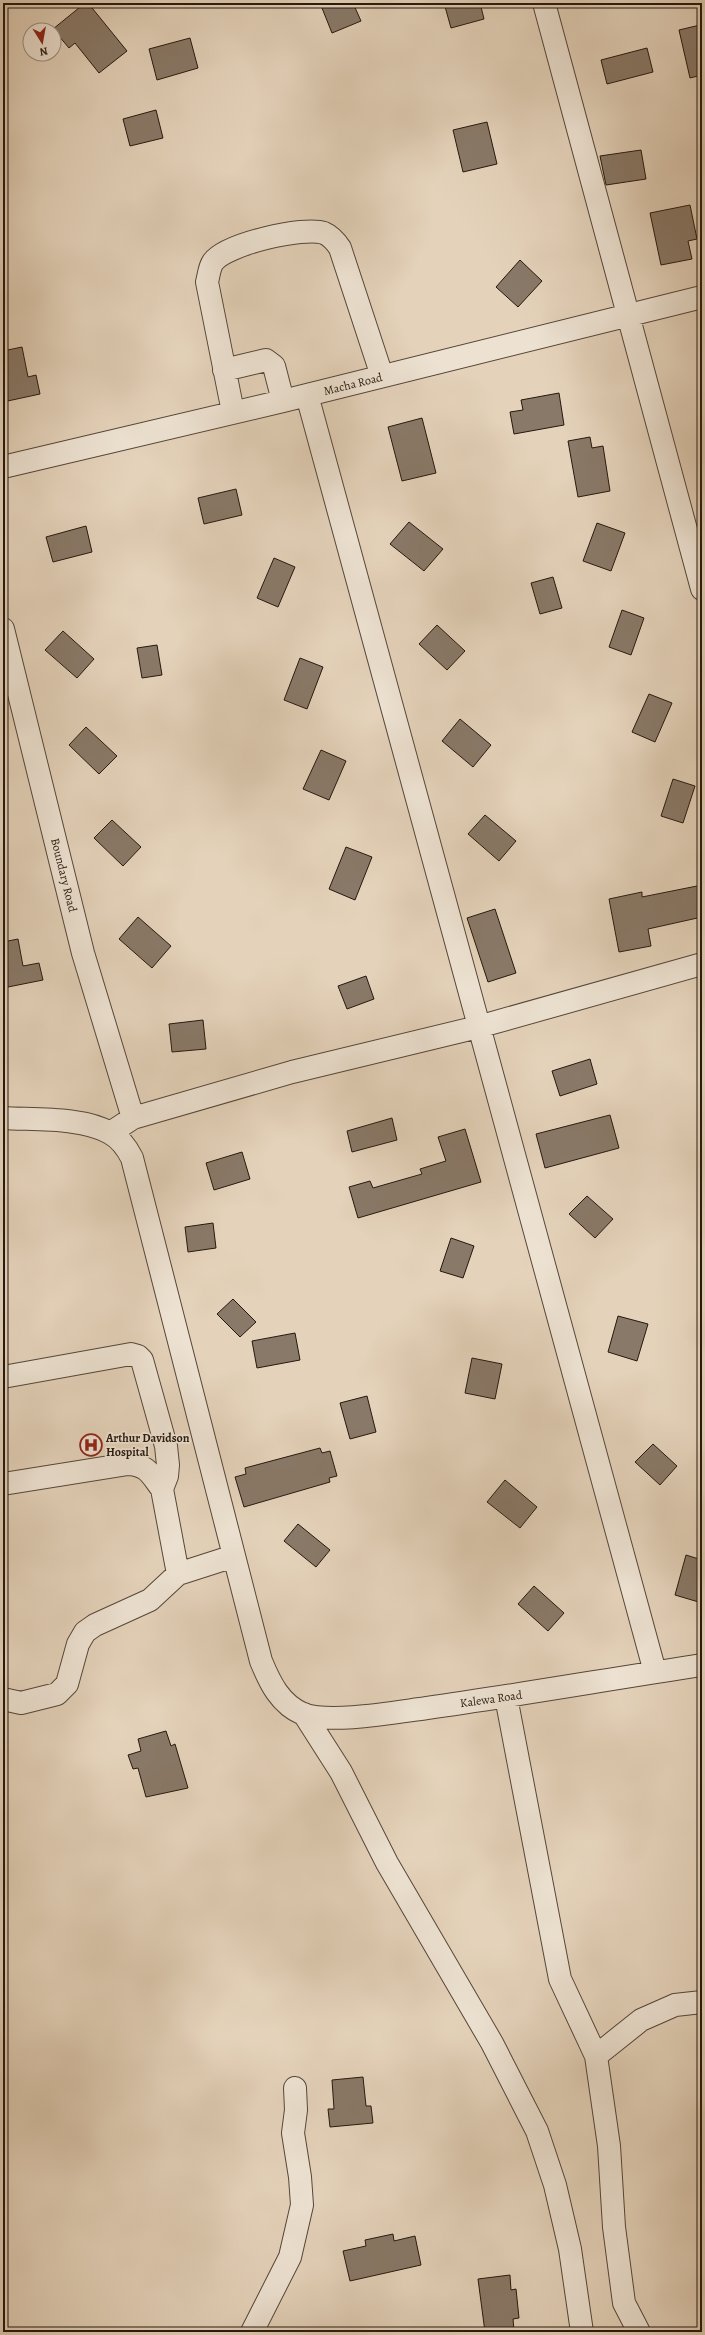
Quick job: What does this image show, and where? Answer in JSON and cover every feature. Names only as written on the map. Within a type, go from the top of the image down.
[{"type":"street","points":[[544,3],[627,316],[702,589]]},
{"type":"street","points":[[233,412],[207,282],[210,269],[214,261],[225,251],[291,232],[313,231],[326,234],[340,248],[382,376]]},
{"type":"street","name":"Macha Road","points":[[3,466],[283,401],[702,297]]},
{"type":"street","points":[[224,370],[266,360],[270,362],[274,366],[283,401]]},
{"type":"street","points":[[307,395],[655,1672]]},
{"type":"street","name":"Boundary Road","points":[[3,629],[83,953],[133,1118]]},
{"type":"street","points":[[110,1133],[133,1118],[292,1072],[478,1027],[702,964]]},
{"type":"street","points":[[3,1118],[76,1122],[110,1133],[125,1145],[139,1178],[234,1556],[178,1574],[150,1600],[95,1624],[85,1632],[78,1644],[67,1684],[64,1689],[57,1694],[21,1703],[3,1699]]},
{"type":"street","points":[[3,1377],[131,1354],[138,1356],[142,1360],[166,1446],[168,1465],[167,1476],[162,1489]]},
{"type":"street","points":[[3,1484],[128,1464],[141,1464],[162,1489],[178,1574]]},
{"type":"street","name":"Kalewa Road","points":[[234,1556],[261,1661],[270,1683],[282,1700],[304,1714],[332,1717],[367,1716],[506,1697],[702,1665]]},
{"type":"street","points":[[506,1697],[560,1979],[596,2056],[609,2146],[614,2227],[624,2303],[639,2332]]},
{"type":"street","points":[[304,1714],[341,1772],[387,1863],[492,2043],[537,2131],[556,2185],[570,2249],[582,2332]]},
{"type":"street","points":[[596,2056],[641,2020],[675,2005],[702,2002]]},
{"type":"street","points":[[252,2332],[290,2256],[302,2205],[300,2177],[293,2133],[296,2110],[295,2088]]},
{"type":"building","points":[[85,3],[88,3],[127,51],[99,73],[75,43],[69,48],[62,40],[62,22]]},
{"type":"building","points":[[320,3],[353,3],[361,21],[332,33]]},
{"type":"building","points":[[444,3],[480,3],[484,19],[451,28]]},
{"type":"building","points":[[700,25],[702,75],[690,78],[679,30]]},
{"type":"building","points":[[190,38],[198,68],[157,80],[149,49]]},
{"type":"building","points":[[647,48],[653,72],[607,84],[601,60]]},
{"type":"building","points":[[156,110],[163,138],[130,146],[123,119]]},
{"type":"building","points":[[487,122],[497,164],[463,172],[453,130]]},
{"type":"building","points":[[641,150],[646,179],[606,185],[600,156]]},
{"type":"building","points":[[690,205],[697,239],[688,241],[692,259],[661,265],[650,213]]},
{"type":"building","points":[[520,260],[542,281],[518,307],[496,287]]},
{"type":"building","points":[[22,347],[28,377],[36,375],[40,394],[3,402],[3,351]]},
{"type":"building","points":[[559,393],[564,425],[514,434],[510,412],[523,410],[521,400]]},
{"type":"building","points":[[422,418],[436,473],[402,481],[388,427]]},
{"type":"building","points":[[590,437],[592,448],[603,446],[610,491],[578,497],[568,441]]},
{"type":"building","points":[[236,489],[242,515],[204,524],[198,498]]},
{"type":"building","points":[[409,522],[443,549],[424,571],[390,544]]},
{"type":"building","points":[[597,523],[625,533],[611,571],[583,561]]},
{"type":"building","points":[[86,526],[92,552],[53,562],[46,537]]},
{"type":"building","points":[[274,558],[295,567],[278,607],[257,598]]},
{"type":"building","points":[[553,577],[562,608],[540,614],[531,583]]},
{"type":"building","points":[[622,610],[644,618],[631,655],[609,647]]},
{"type":"building","points":[[437,625],[465,651],[447,670],[419,644]]},
{"type":"building","points":[[63,631],[94,659],[77,678],[45,650]]},
{"type":"building","points":[[157,645],[162,675],[142,678],[137,648]]},
{"type":"building","points":[[300,658],[323,667],[307,709],[284,700]]},
{"type":"building","points":[[649,694],[672,703],[655,742],[632,732]]},
{"type":"building","points":[[460,719],[491,745],[473,767],[442,741]]},
{"type":"building","points":[[86,727],[117,756],[99,774],[69,745]]},
{"type":"building","points":[[321,750],[346,761],[329,800],[303,789]]},
{"type":"building","points":[[673,779],[695,786],[683,823],[661,816]]},
{"type":"building","points":[[485,815],[516,841],[499,861],[468,834]]},
{"type":"building","points":[[112,820],[141,847],[123,866],[94,838]]},
{"type":"building","points":[[346,847],[372,857],[355,900],[329,889]]},
{"type":"building","points":[[702,885],[702,917],[648,929],[651,946],[619,952],[609,899],[642,892],[642,897]]},
{"type":"building","points":[[495,909],[516,973],[488,982],[467,918]]},
{"type":"building","points":[[138,917],[171,946],[152,968],[119,939]]},
{"type":"building","points":[[18,939],[23,966],[39,963],[43,980],[3,988],[3,942]]},
{"type":"building","points":[[366,976],[374,999],[347,1009],[338,986]]},
{"type":"building","points":[[203,1020],[206,1049],[172,1052],[169,1024]]},
{"type":"building","points":[[590,1059],[597,1084],[560,1096],[552,1071]]},
{"type":"building","points":[[610,1115],[619,1148],[545,1168],[536,1134]]},
{"type":"building","points":[[392,1118],[397,1140],[352,1152],[347,1131]]},
{"type":"building","points":[[465,1129],[481,1182],[358,1218],[349,1187],[370,1181],[373,1188],[422,1174],[420,1169],[446,1161],[438,1137]]},
{"type":"building","points":[[242,1152],[250,1179],[214,1190],[206,1163]]},
{"type":"building","points":[[587,1196],[613,1219],[595,1238],[569,1214]]},
{"type":"building","points":[[213,1223],[216,1248],[188,1252],[185,1227]]},
{"type":"building","points":[[451,1238],[474,1246],[463,1278],[440,1271]]},
{"type":"building","points":[[233,1299],[256,1322],[240,1337],[217,1314]]},
{"type":"building","points":[[618,1316],[648,1324],[637,1361],[608,1352]]},
{"type":"building","points":[[295,1333],[300,1360],[257,1368],[252,1341]]},
{"type":"building","points":[[472,1358],[502,1364],[495,1399],[465,1393]]},
{"type":"building","points":[[367,1396],[376,1432],[350,1439],[340,1403]]},
{"type":"building","points":[[653,1444],[677,1466],[660,1485],[635,1462]]},
{"type":"building","points":[[320,1448],[322,1453],[330,1451],[337,1476],[329,1478],[330,1482],[244,1507],[235,1477],[246,1474],[245,1468]]},
{"type":"building","points":[[505,1480],[537,1507],[520,1528],[487,1502]]},
{"type":"building","points":[[298,1524],[330,1550],[316,1567],[284,1541]]},
{"type":"building","points":[[686,1555],[702,1560],[702,1603],[675,1595]]},
{"type":"building","points":[[534,1586],[564,1613],[548,1631],[518,1604]]},
{"type":"building","points":[[166,1731],[171,1746],[175,1744],[188,1788],[146,1797],[138,1768],[133,1769],[128,1755],[141,1751],[138,1739]]},
{"type":"building","points":[[363,2077],[366,2106],[371,2106],[373,2123],[330,2127],[328,2109],[334,2109],[332,2080]]},
{"type":"building","points":[[393,2234],[394,2241],[415,2236],[421,2265],[350,2281],[343,2251],[366,2246],[365,2240]]},
{"type":"building","points":[[510,2275],[511,2290],[516,2289],[519,2318],[513,2319],[514,2330],[485,2332],[478,2279]]},
{"type":"place","name":"Arthur Davidson Hospital","points":[[91,1445]]}]
